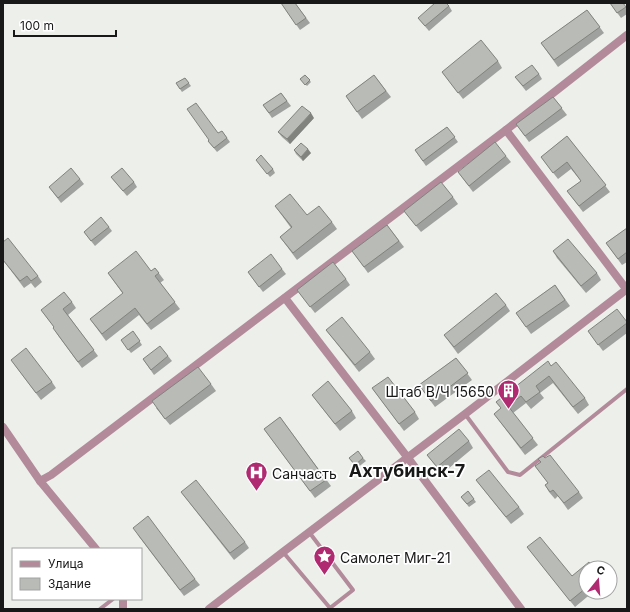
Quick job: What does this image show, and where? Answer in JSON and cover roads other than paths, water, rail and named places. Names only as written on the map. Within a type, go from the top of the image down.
[{"type":"street","points":[[40,481],[51,475],[285,298],[506,130],[627,35]]},
{"type":"street","points":[[209,609],[466,414],[627,289],[506,130]]},
{"type":"street","points":[[285,298],[408,458],[521,609]]},
{"type":"street","points":[[3,427],[40,481],[95,548]]},
{"type":"lane","points":[[466,414],[508,472],[520,475],[627,389]]},
{"type":"lane","points":[[283,552],[330,608],[352,590],[309,532]]},
{"type":"lane","points":[[100,609],[113,600]]},
{"type":"place","name":"Штаб В/Ч 15650","points":[[509,410]]},
{"type":"place","name":"Санчасть","points":[[257,492]]},
{"type":"place","name":"Самолет Миг-21","points":[[324,576]]},
{"type":"district","name":"Ахтубинск-7","points":[[407,470]]}]
